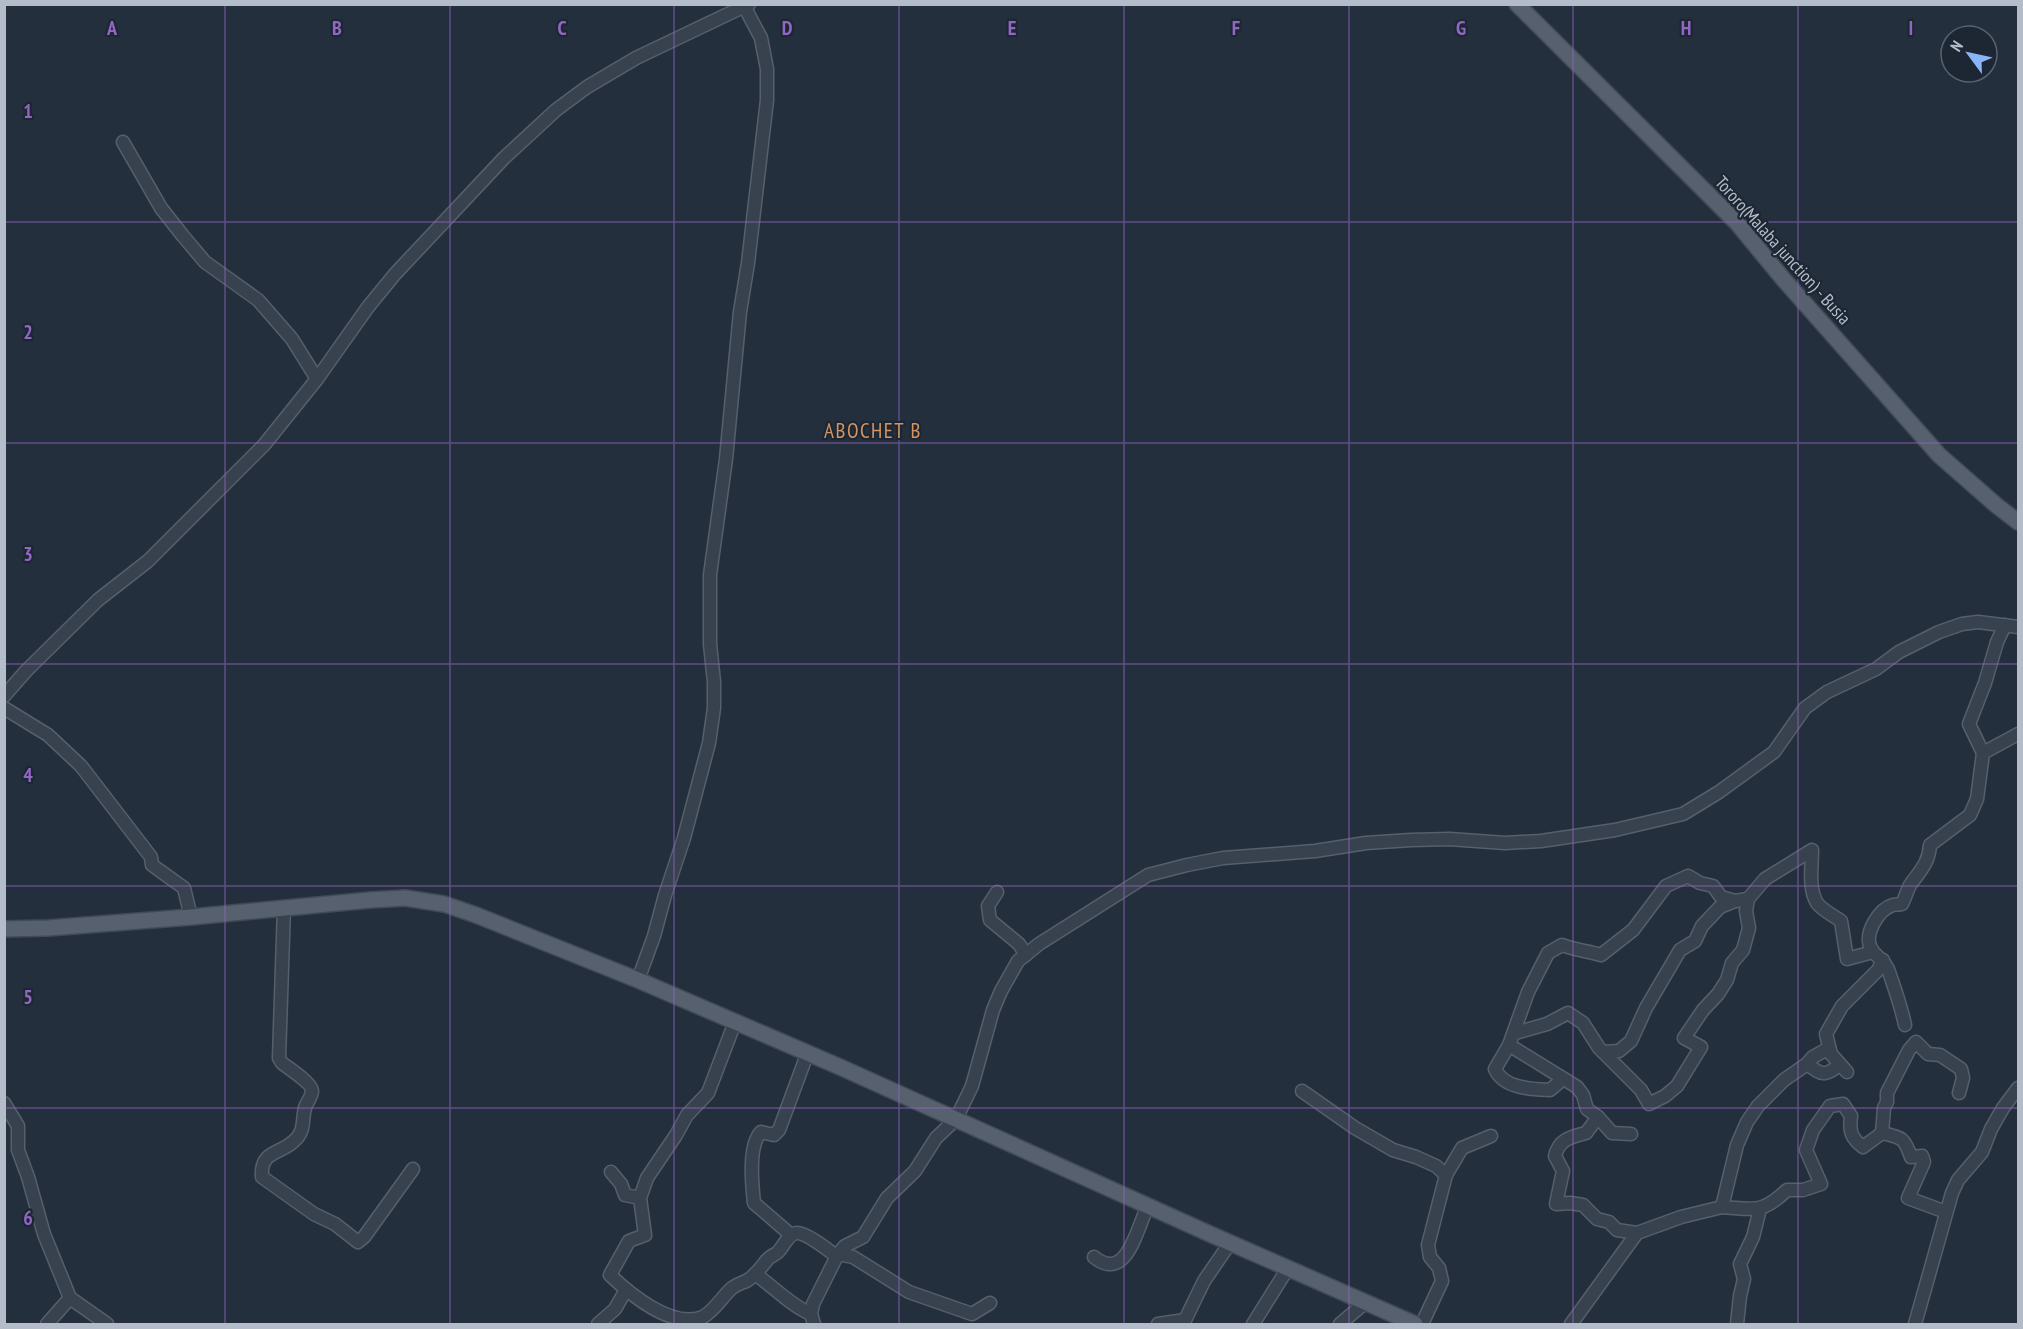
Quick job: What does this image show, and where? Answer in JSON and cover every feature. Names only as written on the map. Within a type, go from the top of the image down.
[{"type":"main road","name":"Tororo(Malaba junction) - Busia","points":[[1517,4],[1737,223],[1784,280],[1939,455],[2019,522]]},
{"type":"main road","points":[[4,929],[48,928],[190,917],[370,900],[422,899],[476,915],[638,980],[1415,1324]]},
{"type":"street","points":[[4,696],[90,608],[148,561],[264,445],[317,380],[368,307],[395,274],[504,158],[556,110],[587,87],[636,58],[745,5],[761,38],[767,69],[767,100],[740,312],[726,459],[710,575],[710,644],[714,708],[709,742],[684,838],[638,980]]},
{"type":"street","points":[[123,142],[161,208],[190,245],[205,262],[258,300],[292,339],[317,380]]},
{"type":"street","points":[[813,1319],[813,1304],[837,1255],[845,1246],[863,1237],[886,1198],[915,1170],[936,1138],[956,1119],[972,1086],[993,1010],[1001,990],[1018,961],[1039,944],[1148,875],[1187,865],[1243,856],[1316,851],[1366,843],[1449,839],[1505,843],[1541,841],[1615,830],[1683,814],[1719,792],[1774,752],[1805,708],[1827,692],[1876,669],[1899,652],[1939,632],[1962,624],[1978,622],[2019,627]]},
{"type":"street","points":[[1905,1025],[1889,969],[1869,945],[1869,934],[1873,923],[1891,905],[1902,904],[1909,886],[1923,869],[1929,856],[1930,845],[1970,815],[1977,799],[1983,753],[1970,724],[1985,683],[1996,642],[2005,625]]},
{"type":"street","points":[[4,708],[48,735],[81,766],[151,857],[152,865],[184,888],[190,917]]},
{"type":"street","points":[[1983,753],[2019,734]]},
{"type":"street","points":[[1515,1033],[1547,1024],[1569,1013],[1583,1023],[1603,1052],[1641,1090],[1649,1104],[1665,1096],[1677,1086],[1701,1047],[1684,1038],[1703,1010],[1718,994],[1727,980],[1732,963],[1743,950],[1749,928],[1746,911],[1748,899],[1765,879],[1812,850],[1811,879],[1815,896],[1818,904],[1841,921],[1847,959],[1878,956]]},
{"type":"street","points":[[1563,1079],[1550,1090],[1517,1087],[1500,1077],[1496,1071],[1496,1066],[1515,1033],[1528,992],[1548,953],[1562,945],[1601,955],[1633,930],[1666,886],[1688,876],[1713,886],[1721,897],[1735,901]]},
{"type":"street","points":[[997,892],[988,906],[990,920],[1018,944],[1026,955]]},
{"type":"street","points":[[1603,1052],[1619,1051],[1631,1041],[1646,1008],[1680,950],[1695,941],[1702,926],[1720,907],[1748,899]]},
{"type":"street","points":[[284,907],[279,1058],[282,1063],[310,1085],[312,1092],[305,1108],[303,1125],[296,1140],[267,1156],[261,1166],[262,1177],[314,1214],[335,1224],[358,1242],[413,1169]]},
{"type":"street","points":[[1807,1064],[1819,1073],[1829,1073],[1843,1068],[1831,1054],[1826,1034],[1842,1006],[1878,970],[1878,956]]},
{"type":"street","points":[[735,1022],[708,1093],[687,1115],[646,1178],[640,1198],[645,1235],[629,1241],[610,1275],[628,1292],[661,1316],[681,1323],[701,1319],[731,1289],[755,1274],[791,1235],[797,1233],[837,1255],[853,1257],[909,1292],[972,1314],[990,1303]]},
{"type":"street","points":[[1598,1117],[1586,1133],[1566,1138],[1556,1149],[1555,1156],[1563,1171],[1556,1204],[1583,1205],[1597,1219],[1609,1222],[1617,1230],[1637,1233],[1681,1216],[1722,1207],[1760,1209],[1773,1203],[1787,1190],[1803,1190],[1821,1184],[1806,1150],[1813,1130],[1830,1106],[1843,1104],[1851,1116],[1850,1128],[1855,1141],[1863,1147],[1882,1133],[1887,1093],[1909,1050],[1916,1042],[1928,1054],[1940,1055],[1961,1069],[1963,1078],[1959,1093]]},
{"type":"street","points":[[1509,1045],[1577,1087],[1583,1095],[1587,1109],[1598,1117],[1612,1133],[1631,1134]]},
{"type":"street","points":[[1722,1207],[1737,1145],[1758,1106],[1813,1057],[1829,1048]]},
{"type":"street","points":[[791,1235],[754,1203],[752,1163],[757,1136],[761,1132],[774,1135],[779,1130],[803,1067],[804,1052]]},
{"type":"street","points":[[1915,1324],[1946,1212],[1958,1180],[1982,1152],[2003,1108],[2019,1088]]},
{"type":"street","points":[[1302,1091],[1355,1128],[1393,1150],[1436,1166],[1446,1175]]},
{"type":"street","points":[[4,1103],[18,1126],[18,1149],[44,1234],[70,1298],[107,1324]]},
{"type":"street","points":[[1882,1133],[1897,1137],[1906,1143],[1911,1157],[1922,1156],[1924,1162],[1908,1198],[1946,1212]]},
{"type":"street","points":[[1422,1324],[1442,1281],[1439,1268],[1430,1257],[1428,1245],[1446,1175],[1462,1148],[1491,1136]]},
{"type":"street","points":[[611,1172],[621,1184],[625,1195],[640,1198]]},
{"type":"street","points":[[1094,1257],[1102,1264],[1113,1265],[1124,1258],[1148,1206]]},
{"type":"street","points":[[1737,1324],[1744,1279],[1740,1264],[1753,1237],[1760,1209]]},
{"type":"street","points":[[1571,1324],[1637,1233]]},
{"type":"street","points":[[1158,1324],[1185,1322],[1204,1281],[1230,1243]]},
{"type":"street","points":[[1253,1324],[1288,1268]]},
{"type":"street","points":[[755,1274],[813,1319]]},
{"type":"street","points":[[598,1324],[615,1309],[623,1295],[628,1292]]},
{"type":"street","points":[[47,1324],[70,1298]]},
{"type":"street","points":[[1340,1324],[1366,1302]]},
{"type":"district","name":"ABOCHET B","points":[[873,430]]}]
